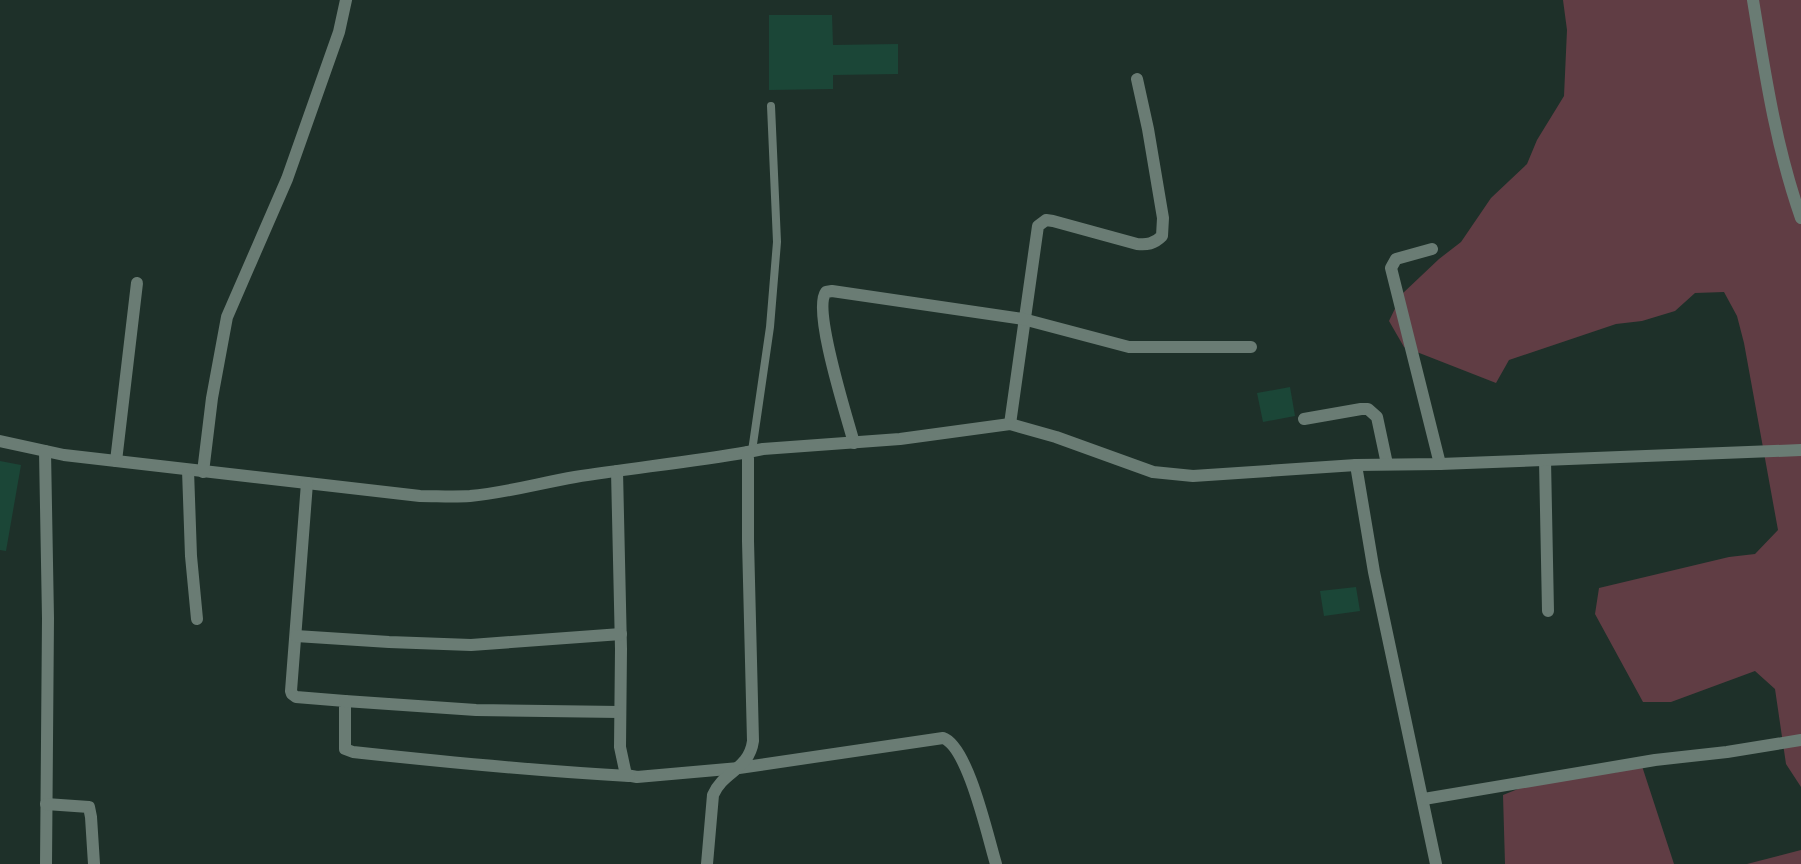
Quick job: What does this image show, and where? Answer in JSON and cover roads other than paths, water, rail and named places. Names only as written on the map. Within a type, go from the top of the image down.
[{"type":"street","points":[[203,472],[212,398],[227,317],[288,179],[339,32],[346,0]]},
{"type":"street","points":[[1753,0],[1771,111],[1788,181],[1801,218]]},
{"type":"street","points":[[1010,424],[1036,233],[1041,222],[1053,221],[1137,244],[1156,242],[1162,236],[1164,230],[1161,207],[1137,79]]},
{"type":"street","points":[[1432,249],[1396,259],[1391,268],[1440,464]]},
{"type":"street","points":[[116,461],[137,283]]},
{"type":"street","points":[[854,442],[824,325],[822,304],[826,292],[832,291],[1023,319],[1129,347],[1251,347]]},
{"type":"street","points":[[1304,419],[1368,409],[1377,417],[1387,464]]},
{"type":"street","points":[[0,441],[45,451],[203,472],[420,496],[454,497],[473,496],[750,451],[900,439],[1010,424],[1056,437],[1153,472],[1193,476],[1356,465],[1440,464],[1801,450]]},
{"type":"street","points":[[45,451],[48,607],[46,864]]},
{"type":"street","points":[[707,864],[713,795],[717,786],[746,761],[752,750],[753,741],[747,541],[750,451]]},
{"type":"street","points":[[1545,460],[1548,611]]},
{"type":"street","points":[[1356,465],[1374,572],[1436,864]]},
{"type":"street","points":[[188,470],[196,619]]},
{"type":"street","points":[[617,471],[621,759],[624,772],[629,777]]},
{"type":"street","points":[[307,483],[292,694],[296,697],[476,710],[620,712]]},
{"type":"street","points":[[296,636],[471,645],[621,634]]},
{"type":"street","points":[[345,701],[344,744],[348,751],[542,771],[629,777],[739,768],[935,738],[949,739],[960,754],[972,782],[996,864]]},
{"type":"street","points":[[1424,799],[1655,760],[1727,752],[1801,740]]},
{"type":"street","points":[[46,804],[89,807],[94,864]]},
{"type":"lane","points":[[750,451],[770,327],[777,242],[771,106]]}]
